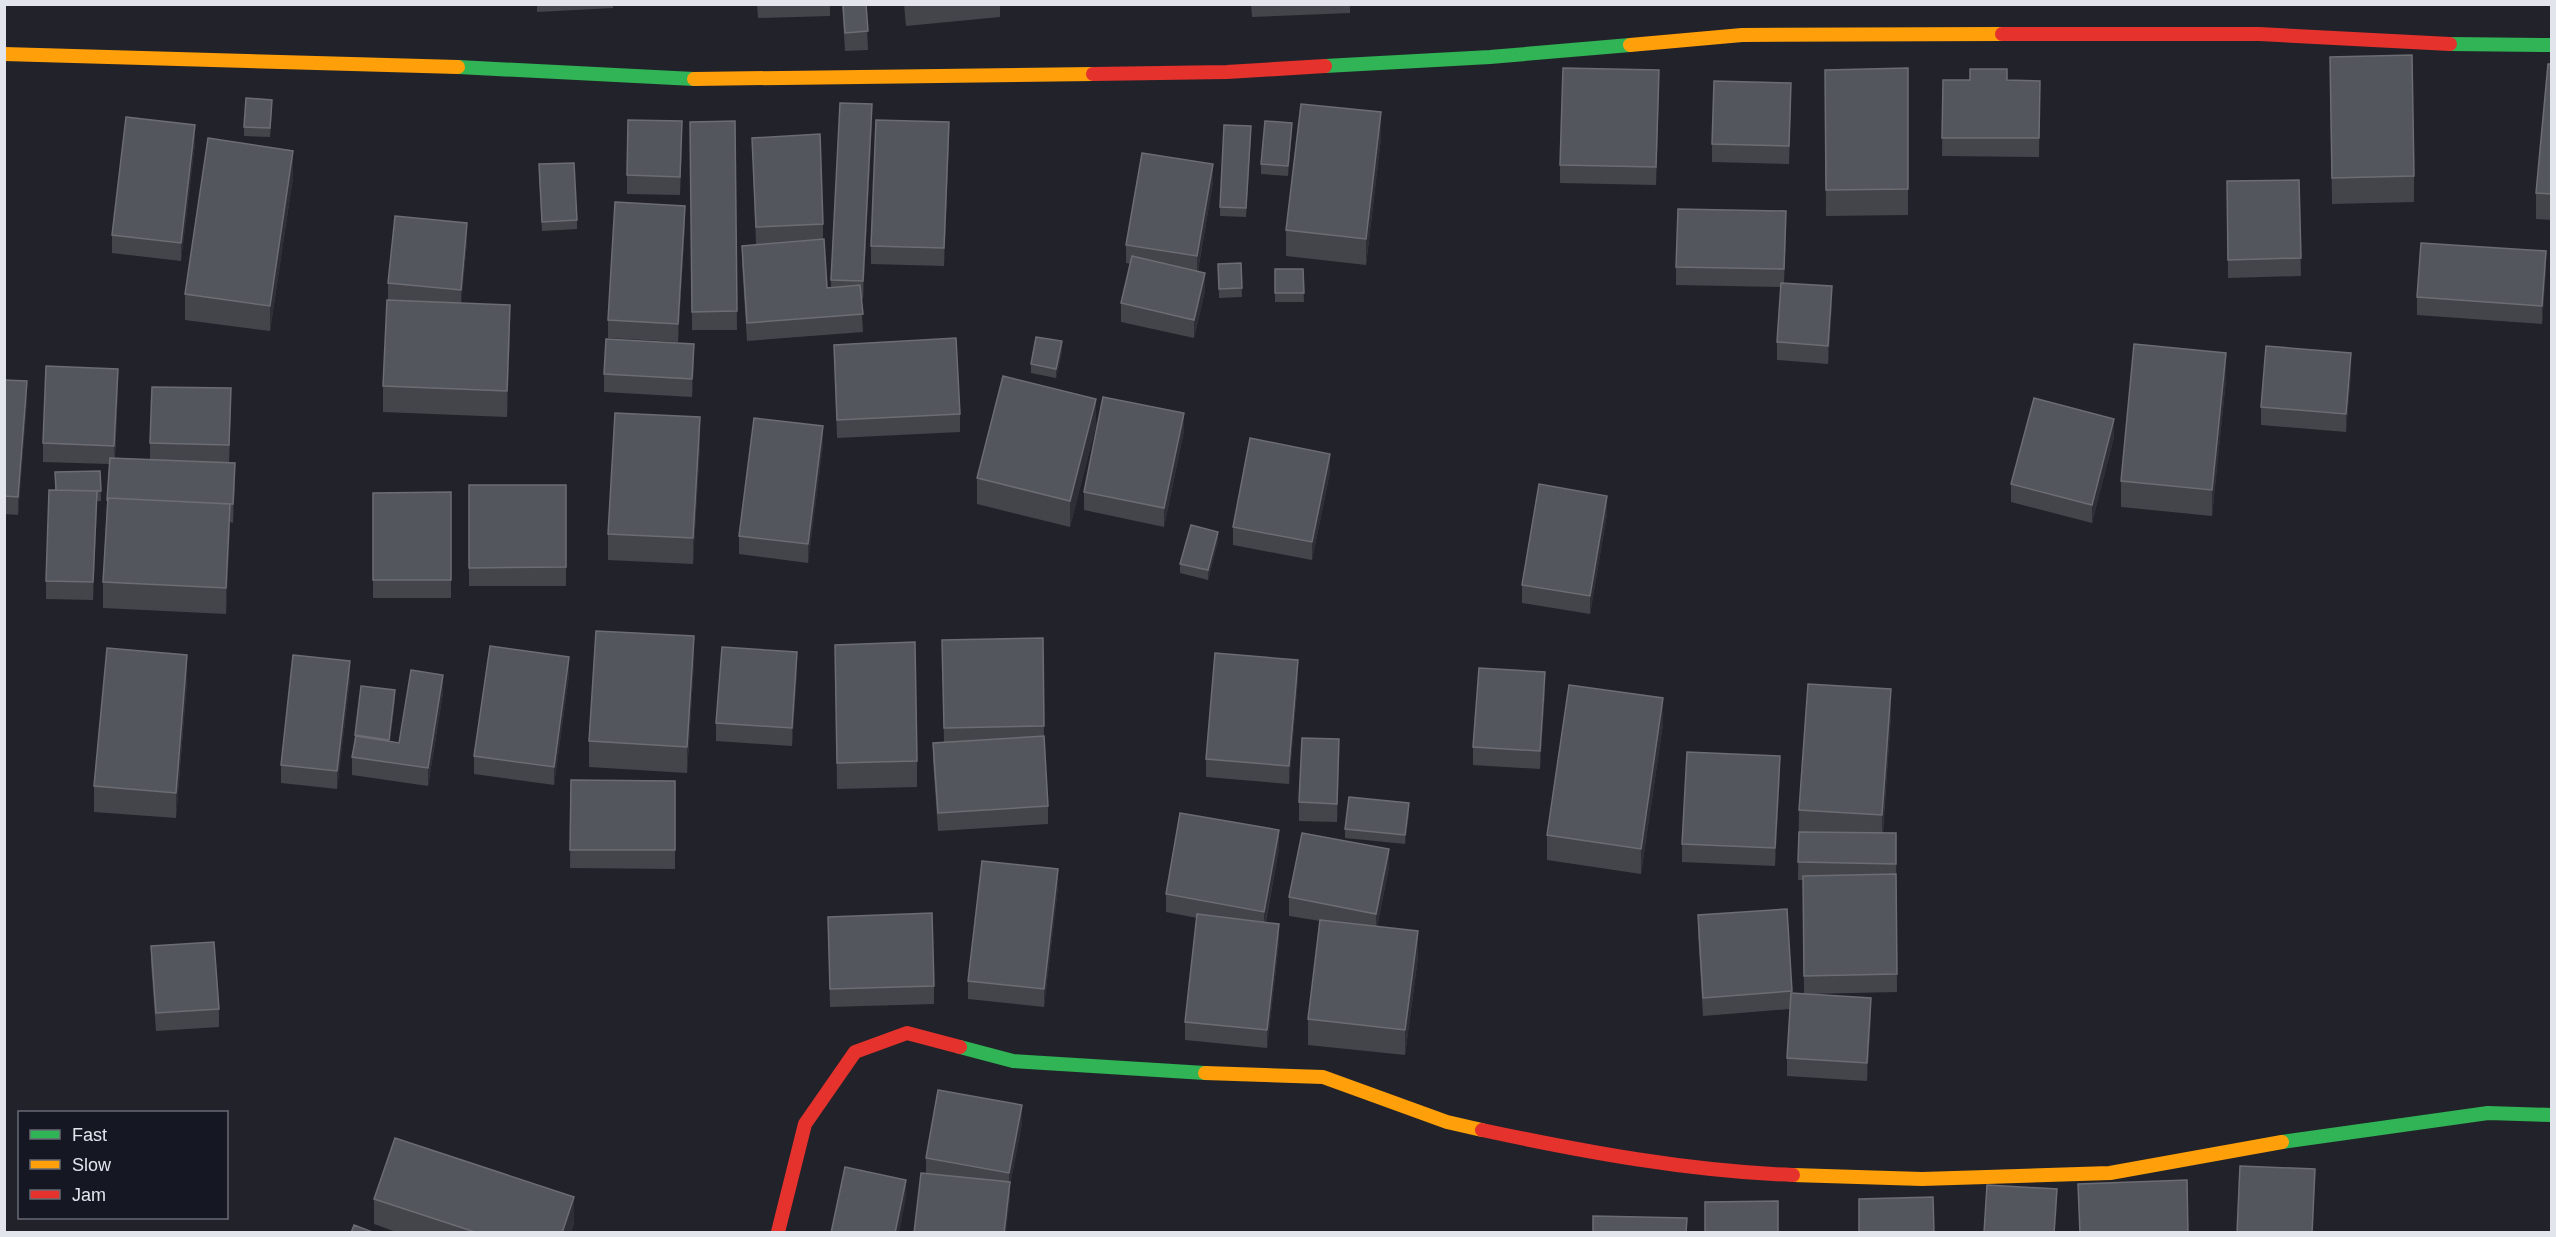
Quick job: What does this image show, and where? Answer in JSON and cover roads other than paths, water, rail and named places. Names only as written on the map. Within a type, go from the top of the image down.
[{"type":"street","points":[[4,54],[443,66],[701,79],[1227,72],[1490,57],[1742,35],[2259,34],[2472,45],[2552,45]]},
{"type":"street","points":[[778,1233],[805,1124],[855,1052],[907,1033],[1013,1061],[1166,1071],[1323,1077],[1447,1122],[1584,1152],[1741,1173],[1922,1179],[2110,1173],[2288,1141],[2488,1113],[2552,1115]]}]
